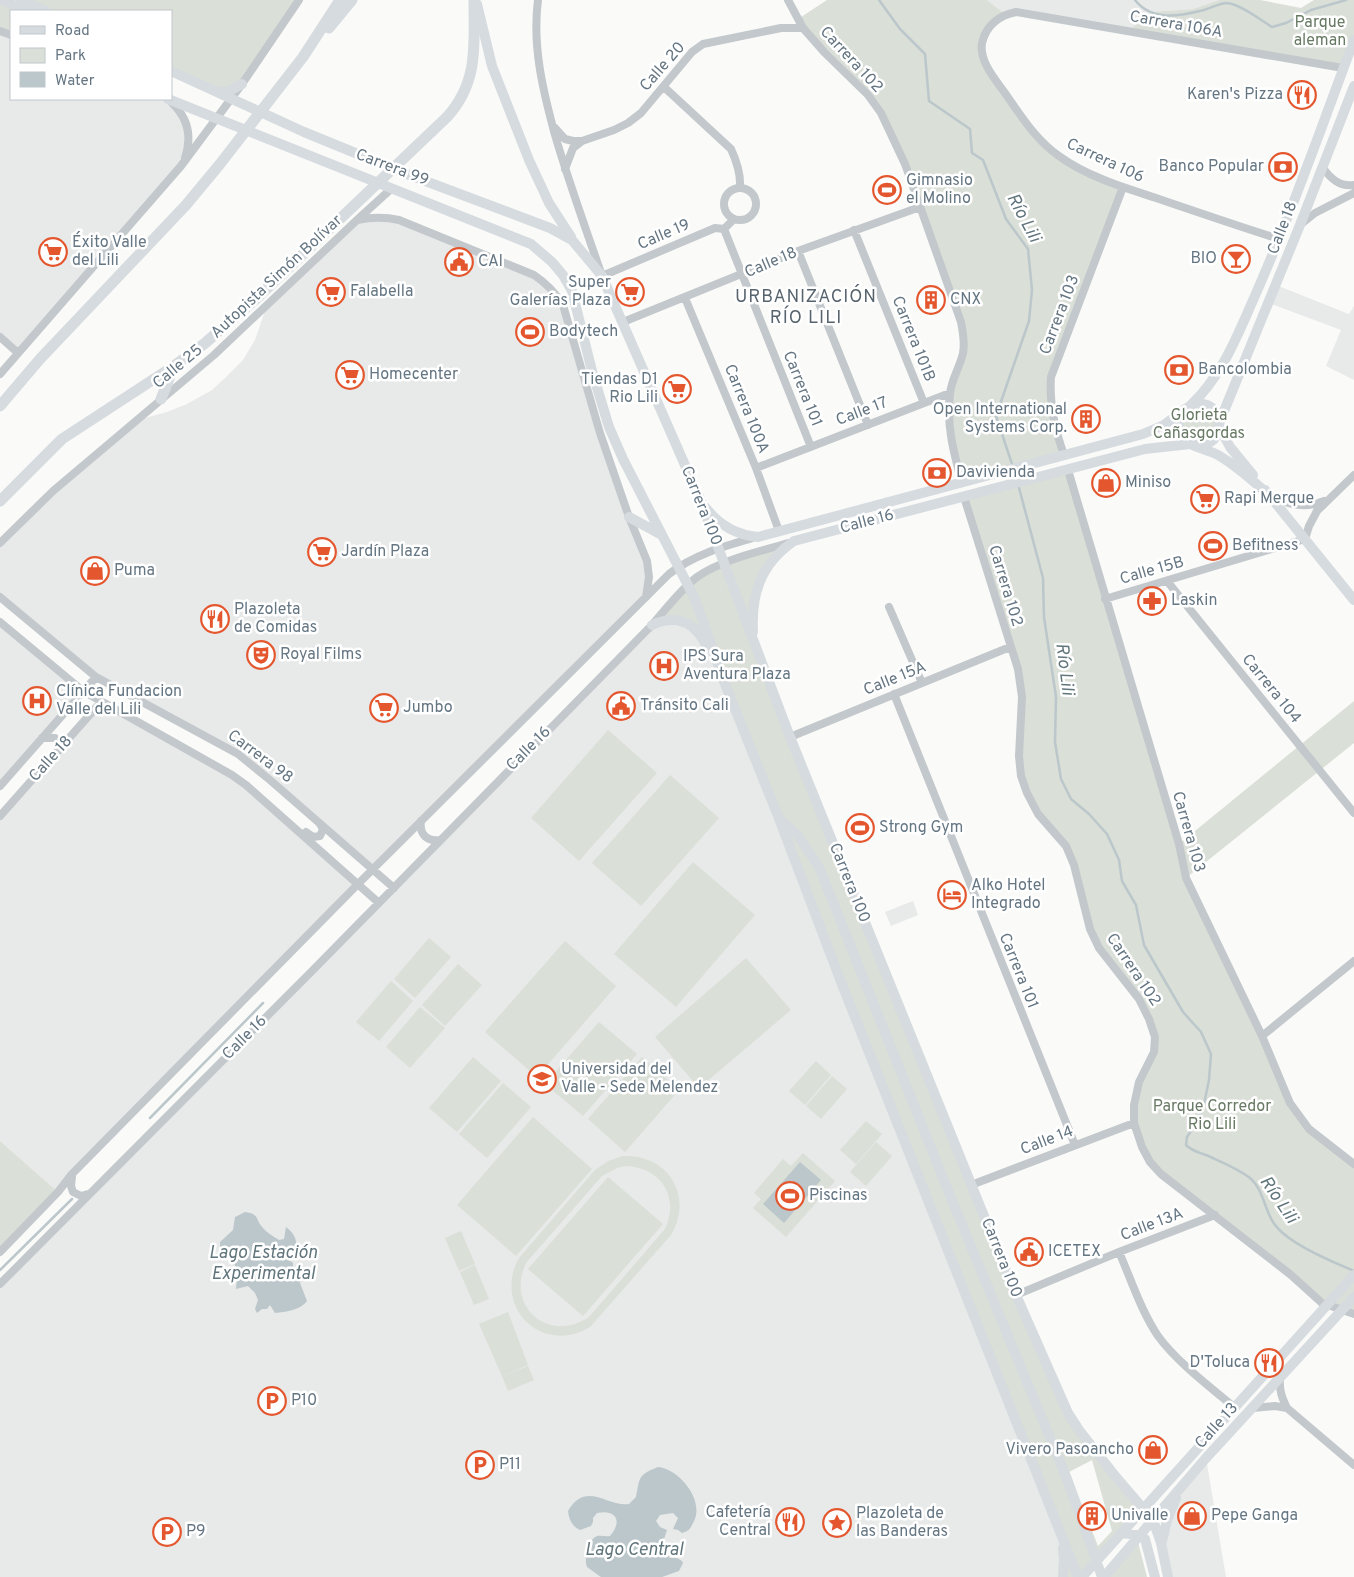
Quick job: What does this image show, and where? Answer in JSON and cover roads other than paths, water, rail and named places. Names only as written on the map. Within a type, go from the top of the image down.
[{"type":"highway","points":[[303,57],[340,0]]},
{"type":"highway","points":[[0,406],[40,359],[167,225],[214,171],[303,57],[336,21],[352,0]]},
{"type":"highway","name":"Autopista Simón Bolívar","points":[[0,501],[62,439],[174,366],[204,344],[258,296],[452,111],[462,97],[472,69],[475,0]]},
{"type":"highway","points":[[161,399],[174,366]]},
{"type":"main road","points":[[2,0],[26,10]]},
{"type":"main road","points":[[21,0],[44,10]]},
{"type":"main road","points":[[475,0],[492,66],[529,160],[549,203],[572,240]]},
{"type":"main road","name":"Calle 18","points":[[1188,407],[1208,388],[1228,356],[1279,239],[1354,40]]},
{"type":"main road","name":"Carrera 99","points":[[172,70],[304,132],[404,173],[540,224],[572,240],[602,276]]},
{"type":"main road","points":[[216,92],[229,91],[242,84]]},
{"type":"main road","name":"Calle 18","points":[[1220,424],[1354,86]]},
{"type":"main road","name":"Carrera 99","points":[[170,100],[217,117],[290,149],[531,244],[552,262],[572,291],[588,373]]},
{"type":"main road","name":"Carrera 100","points":[[602,276],[699,497],[790,737],[1016,1295],[1068,1413],[1105,1463],[1153,1520],[1161,1543],[1168,1577]]},
{"type":"main road","points":[[588,373],[609,427],[695,599],[842,987],[1080,1577]]},
{"type":"main road","points":[[1269,495],[1230,462],[1192,444],[1182,437],[1179,428],[1180,418],[1188,407],[1199,404],[1212,408],[1217,414],[1230,447],[1305,539],[1354,600]]},
{"type":"main road","name":"Calle 16","points":[[758,537],[1143,434],[1164,425],[1188,407]]},
{"type":"main road","points":[[1192,444],[1206,445],[1212,442],[1219,433],[1220,424]]},
{"type":"main road","name":"Calle 16","points":[[794,541],[1145,449],[1192,444]]},
{"type":"main road","points":[[699,497],[707,510],[721,523],[738,533],[758,537]]},
{"type":"main road","points":[[629,517],[662,535]]},
{"type":"main road","points":[[753,642],[753,605],[759,582],[774,558],[794,541]]},
{"type":"main road","points":[[652,625],[662,620],[671,620],[682,621],[692,626],[704,639],[726,684]]},
{"type":"main road","points":[[778,816],[798,836],[820,867],[949,1193],[1067,1479],[1103,1577]]},
{"type":"main road","name":"Calle 13","points":[[1080,1577],[1353,1277]]},
{"type":"main road","name":"Calle 13","points":[[1103,1577],[1206,1458],[1354,1297]]},
{"type":"main road","points":[[1161,1543],[1172,1507],[1185,1484]]},
{"type":"main road","points":[[1057,1523],[1062,1540],[1063,1577]]},
{"type":"main road","points":[[1121,1533],[1140,1534],[1148,1545],[1155,1577]]},
{"type":"street","points":[[0,374],[181,166],[242,84],[299,0]]},
{"type":"street","name":"Carrera 100","points":[[538,0],[536,45],[540,77],[565,169],[602,276]]},
{"type":"street","name":"Carrera 102","points":[[788,0],[803,28],[825,53],[868,95],[881,113],[905,164],[961,322],[963,353],[950,393],[951,439],[962,483]]},
{"type":"street","name":"Carrera 106A","points":[[1004,14],[1016,12],[1089,23],[1343,68]]},
{"type":"street","name":"Carrera 106","points":[[1004,14],[988,29],[983,40],[983,58],[992,75],[1030,128],[1059,157],[1076,167],[1123,187],[1279,239]]},
{"type":"street","name":"Calle 20","points":[[582,141],[614,130],[628,123],[641,113],[692,52],[703,44],[781,28],[803,28]]},
{"type":"street","points":[[664,87],[731,149],[741,179],[740,188]]},
{"type":"street","points":[[168,100],[178,108],[188,126],[189,141],[186,156],[181,166]]},
{"type":"street","points":[[553,126],[565,139],[582,141]]},
{"type":"street","points":[[565,169],[573,148],[582,141]]},
{"type":"street","points":[[1323,168],[1330,178],[1338,183],[1354,185]]},
{"type":"street","name":"Carrera 103","points":[[1064,456],[1052,412],[1050,396],[1051,377],[1123,187]]},
{"type":"street","points":[[740,188],[750,192],[754,197],[756,207],[750,217],[740,220],[734,219],[725,210],[724,201],[728,194],[740,188]]},
{"type":"street","name":"Calle 25","points":[[0,543],[53,491],[214,355],[390,189]]},
{"type":"street","points":[[1300,225],[1315,213],[1354,193]]},
{"type":"street","name":"Calle 18","points":[[623,322],[798,251],[920,207]]},
{"type":"street","points":[[357,220],[375,217],[399,220],[540,279],[556,294],[588,373],[600,433],[629,517],[647,561],[649,577],[645,599]]},
{"type":"street","points":[[724,229],[734,219]]},
{"type":"street","name":"Calle 19","points":[[602,276],[715,228],[724,229]]},
{"type":"street","name":"Carrera 101","points":[[724,229],[811,447]]},
{"type":"street","name":"Carrera 101B","points":[[854,230],[924,403]]},
{"type":"street","points":[[798,251],[868,425]]},
{"type":"street","name":"Carrera 100A","points":[[685,298],[756,468],[779,531]]},
{"type":"street","points":[[0,337],[18,353]]},
{"type":"street","name":"Calle 17","points":[[756,468],[950,393]]},
{"type":"street","name":"Carrera 103","points":[[1068,470],[1179,844],[1186,878],[1262,1036],[1290,1103],[1309,1129],[1354,1164]]},
{"type":"street","points":[[1305,539],[1317,511],[1354,476]]},
{"type":"street","points":[[1269,495],[1294,506],[1318,504],[1328,499]]},
{"type":"street","name":"Carrera 102","points":[[964,497],[1018,669],[1022,697],[1019,756],[1021,776],[1027,793],[1038,814],[1066,846],[1074,865],[1090,929],[1099,948],[1139,999],[1155,1037],[1154,1052],[1140,1082],[1134,1105],[1134,1123],[1142,1147],[1150,1162],[1161,1174],[1327,1305],[1354,1314]]},
{"type":"street","name":"Calle 16","points":[[0,1250],[58,1192],[72,1174],[372,869],[669,574],[690,560],[718,548],[758,537]]},
{"type":"street","name":"Calle 15B","points":[[1105,599],[1305,539]]},
{"type":"street","name":"Calle 16","points":[[0,1284],[394,888],[652,625],[688,585],[706,572],[724,564],[794,541]]},
{"type":"street","name":"Carrera 104","points":[[1167,581],[1354,814]]},
{"type":"street","name":"Carrera 98","points":[[0,597],[96,677],[238,754],[394,888]]},
{"type":"street","points":[[888,607],[922,683]]},
{"type":"street","name":"Carrera 98","points":[[0,622],[83,691],[232,775],[379,903]]},
{"type":"street","name":"Calle 15A","points":[[790,737],[1010,647]]},
{"type":"street","name":"Calle 18","points":[[0,786],[96,677]]},
{"type":"street","name":"Carrera 101","points":[[894,694],[1074,1145]]},
{"type":"street","name":"Calle 18","points":[[0,816],[101,702]]},
{"type":"street","points":[[42,738],[55,738],[60,744],[59,750]]},
{"type":"street","points":[[421,821],[423,835],[431,840],[440,840]]},
{"type":"street","points":[[291,825],[297,824],[316,838],[323,831],[320,823]]},
{"type":"street","points":[[1262,1036],[1354,961]]},
{"type":"street","name":"Calle 14","points":[[971,1185],[1134,1123]]},
{"type":"street","points":[[72,1174],[71,1188],[75,1194],[81,1196],[88,1194],[111,1172]]},
{"type":"street","name":"Calle 13A","points":[[1016,1295],[1215,1215]]},
{"type":"street","points":[[1119,1252],[1158,1335],[1172,1352],[1234,1407]]},
{"type":"street","points":[[1280,1379],[1279,1387],[1287,1408],[1354,1465]]},
{"type":"street","points":[[1253,1408],[1274,1406],[1287,1408]]},
{"type":"water","points":[[800,1162],[821,1180],[784,1223],[763,1204]]},
{"type":"water","name":"Lago Estación Experimental","points":[[245,1212],[255,1215],[264,1229],[279,1240],[284,1239],[286,1227],[294,1235],[296,1249],[289,1260],[293,1263],[293,1268],[299,1271],[302,1276],[300,1283],[307,1301],[301,1307],[275,1313],[270,1305],[267,1309],[262,1309],[257,1313],[255,1309],[258,1300],[255,1293],[248,1286],[236,1289],[237,1276],[235,1266],[230,1257],[220,1249],[220,1242],[233,1230],[235,1217]]},
{"type":"water","name":"Lago Central","points":[[658,1467],[666,1469],[682,1480],[689,1488],[696,1506],[696,1515],[693,1523],[689,1530],[682,1533],[673,1529],[678,1518],[673,1513],[660,1515],[656,1521],[660,1527],[667,1530],[662,1545],[663,1550],[670,1558],[677,1558],[683,1563],[679,1571],[662,1577],[601,1577],[587,1567],[587,1550],[591,1541],[597,1536],[610,1536],[616,1526],[616,1517],[609,1513],[597,1513],[593,1518],[591,1526],[580,1530],[571,1522],[568,1511],[582,1497],[589,1496],[621,1504],[629,1504],[636,1497],[638,1485],[643,1475]]},
{"type":"waterway","name":"Río Lili","points":[[879,0],[900,29],[925,54],[929,101],[970,129],[972,153],[983,160],[1006,219],[1028,249],[1032,290],[1029,321],[996,416],[1013,467]]},
{"type":"waterway","points":[[1135,0],[1150,12],[1167,16],[1195,12],[1227,3],[1244,9],[1272,27],[1286,23],[1311,10],[1346,0]]},
{"type":"waterway","name":"Río Lili","points":[[1018,484],[1043,578],[1044,617],[1056,697],[1055,742],[1061,779],[1071,799],[1089,814],[1107,834],[1119,860],[1122,881],[1136,905],[1144,945],[1183,1012],[1201,1032],[1211,1054],[1209,1080],[1204,1104],[1198,1120],[1187,1137],[1186,1145],[1234,1168],[1250,1178],[1261,1193],[1273,1222],[1288,1237],[1310,1251],[1354,1271]]},
{"type":"waterway","points":[[150,1118],[263,1003]]},
{"type":"waterway","points":[[0,1270],[72,1199]]},
{"type":"place","name":"Karen's Pizza","points":[[1302,95]]},
{"type":"place","name":"Banco Popular","points":[[1283,167]]},
{"type":"place","name":"Gimnasio el Molino","points":[[887,190]]},
{"type":"place","name":"Éxito Valle del Lili","points":[[53,252]]},
{"type":"place","name":"BIO","points":[[1236,259]]},
{"type":"place","name":"CAI","points":[[459,262]]},
{"type":"place","name":"Falabella","points":[[331,292]]},
{"type":"place","name":"Super Galerías Plaza","points":[[630,292]]},
{"type":"place","name":"CNX","points":[[931,300]]},
{"type":"place","name":"Bodytech","points":[[530,332]]},
{"type":"place","name":"Bancolombia","points":[[1179,370]]},
{"type":"place","name":"Homecenter","points":[[350,375]]},
{"type":"place","name":"Tiendas D1 Rio Lili","points":[[677,389]]},
{"type":"place","name":"Open International Systems Corp.","points":[[1086,419]]},
{"type":"place","name":"Davivienda","points":[[937,473]]},
{"type":"place","name":"Miniso","points":[[1106,483]]},
{"type":"place","name":"Rapi Merque","points":[[1205,499]]},
{"type":"place","name":"Befitness","points":[[1213,546]]},
{"type":"place","name":"Jardín Plaza","points":[[322,552]]},
{"type":"place","name":"Puma","points":[[95,571]]},
{"type":"place","name":"Laskin","points":[[1152,601]]},
{"type":"place","name":"Plazoleta de Comidas","points":[[215,619]]},
{"type":"place","name":"Royal Films","points":[[261,655]]},
{"type":"place","name":"IPS Sura Aventura Plaza","points":[[664,666]]},
{"type":"place","name":"Clínica Fundacion Valle del Lili","points":[[37,701]]},
{"type":"place","name":"Tránsito Cali","points":[[621,706]]},
{"type":"place","name":"Jumbo","points":[[384,708]]},
{"type":"place","name":"Strong Gym","points":[[860,828]]},
{"type":"place","name":"Alko Hotel Integrado","points":[[952,895]]},
{"type":"place","name":"Universidad del Valle - Sede Melendez","points":[[542,1079]]},
{"type":"place","name":"Piscinas","points":[[790,1196]]},
{"type":"place","name":"ICETEX","points":[[1029,1252]]},
{"type":"place","name":"D'Toluca","points":[[1269,1363]]},
{"type":"place","name":"P10","points":[[272,1401]]},
{"type":"place","name":"Vivero Pasoancho","points":[[1153,1450]]},
{"type":"place","name":"P11","points":[[480,1465]]},
{"type":"place","name":"Univalle","points":[[1092,1516]]},
{"type":"place","name":"Pepe Ganga","points":[[1192,1516]]},
{"type":"place","name":"Cafetería Central","points":[[790,1522]]},
{"type":"place","name":"Plazoleta de las Banderas","points":[[837,1523]]},
{"type":"place","name":"P9","points":[[167,1532]]},
{"type":"district","name":"URBANIZACIÓN RÍO LILI","points":[[806,307]]},
{"type":"park label","name":"Parque aleman","points":[[1320,32]]},
{"type":"park label","name":"Glorieta Cañasgordas","points":[[1199,425]]},
{"type":"park label","name":"Parque Corredor Rio Lili","points":[[1212,1116]]}]
